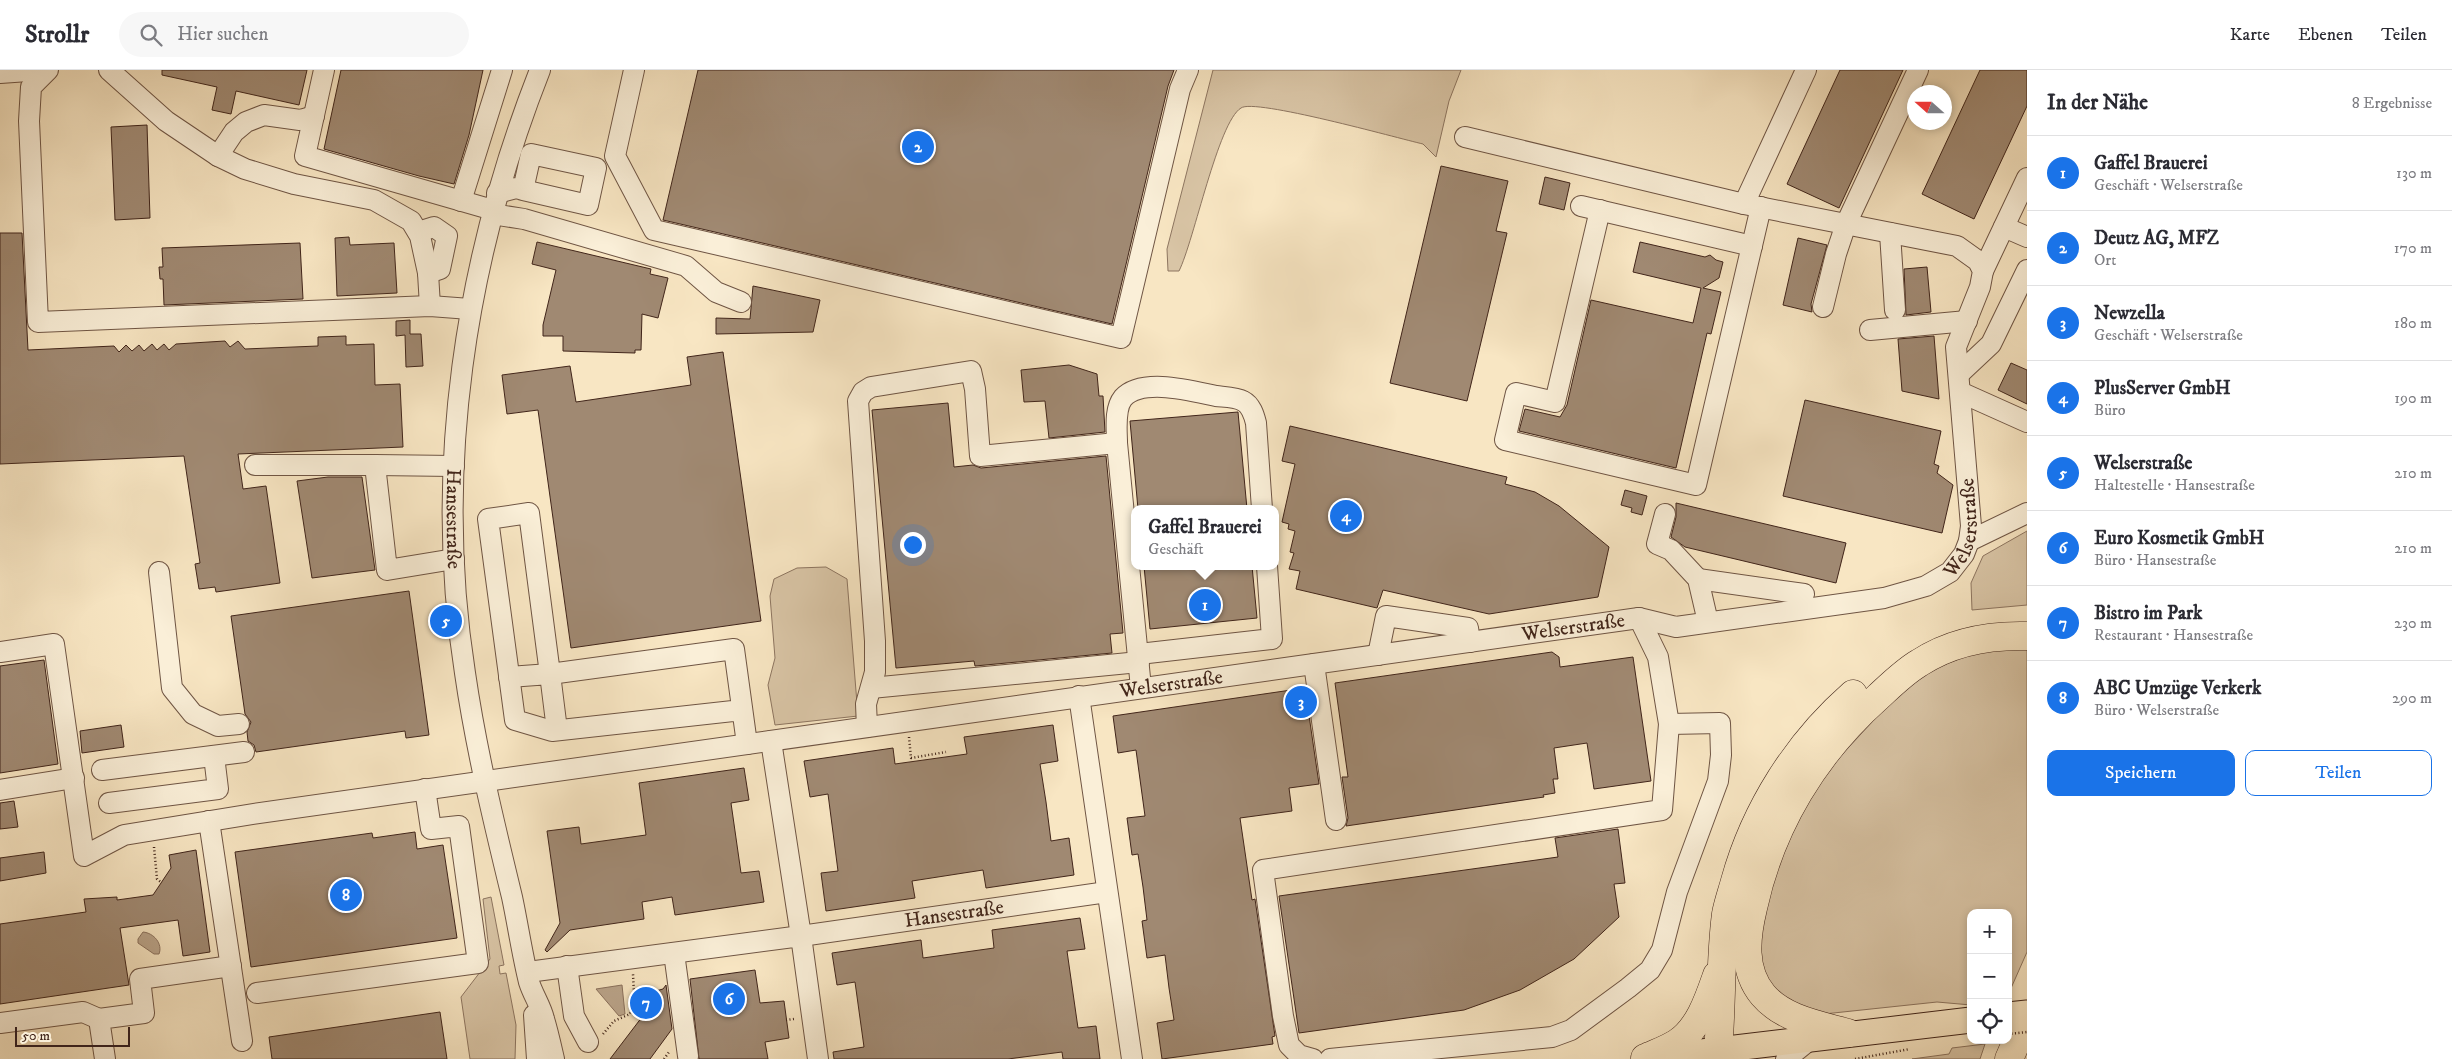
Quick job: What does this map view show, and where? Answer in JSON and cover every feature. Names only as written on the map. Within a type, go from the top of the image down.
[{"type":"highway","points":[[1728,1054],[1741,980],[1726,913],[1745,847],[1758,819],[1785,772],[1815,732],[1851,696],[1891,662],[1931,640],[1978,624],[2027,618]]},
{"type":"highway","points":[[1644,1059],[1677,1043],[1688,1034],[1748,931],[1757,888],[1779,828],[1802,785],[1855,718],[1919,662],[1944,650],[1968,641],[1990,637],[2027,636]]},
{"type":"highway","points":[[1735,952],[1748,965],[1756,984],[1770,1003],[1800,1019],[1848,1033]]},
{"type":"highway","points":[[2009,1059],[2027,1018]]},
{"type":"main road","points":[[2012,1015],[2027,1013]]},
{"type":"main road","points":[[1644,1059],[1728,1054],[1812,1038],[1967,1020]]},
{"type":"street","points":[[0,73],[42,70]]},
{"type":"street","points":[[48,70],[31,87],[29,121],[38,322],[430,306],[470,309]]},
{"type":"street","points":[[109,70],[166,121],[218,156],[245,169],[294,184],[374,200],[411,221],[418,232],[428,274],[430,306]]},
{"type":"street","points":[[324,70],[305,156],[461,201],[494,205],[524,219],[686,266],[716,292],[741,302]]},
{"type":"street","points":[[461,201],[502,70]]},
{"type":"street","name":"Hansestraße","points":[[537,1059],[530,981],[484,780],[460,636],[454,559],[454,466],[456,420],[470,309],[494,205],[518,127],[540,70]]},
{"type":"street","points":[[634,70],[615,156],[654,230],[1121,338],[1180,89],[1188,70]]},
{"type":"street","points":[[1752,246],[1590,208],[1555,402],[1516,393],[1504,440],[1696,485],[1752,246],[1752,206],[1806,70]]},
{"type":"street","points":[[1823,307],[1836,254],[1846,224],[1918,70]]},
{"type":"street","points":[[218,156],[234,132],[246,122],[264,115],[300,120],[314,116]]},
{"type":"street","points":[[1465,137],[1752,206],[1957,246],[1978,261],[1983,271]]},
{"type":"street","name":"Welserstraße","points":[[74,778],[84,856],[124,835],[484,780],[1639,618],[1676,627],[1884,598],[1926,586],[1950,572],[1964,554],[1969,541],[1971,526],[1956,347],[1980,287],[1983,271],[2027,178]]},
{"type":"street","points":[[494,205],[516,188],[523,190]]},
{"type":"street","points":[[2004,227],[2027,237]]},
{"type":"street","points":[[1890,233],[1895,310]]},
{"type":"street","points":[[2027,270],[1991,344],[1959,383],[2027,422]]},
{"type":"street","points":[[1870,330],[1967,321]]},
{"type":"street","points":[[867,727],[866,704],[875,672],[875,641],[858,401],[864,392],[871,387],[971,371],[975,389],[980,456],[1117,443]]},
{"type":"street","points":[[1141,688],[1117,443],[1118,411],[1122,399],[1131,391],[1144,388],[1174,387],[1242,401],[1253,411],[1256,423],[1262,505]]},
{"type":"street","points":[[255,465],[454,466]]},
{"type":"street","points":[[375,465],[386,570],[454,559]]},
{"type":"street","points":[[557,730],[529,513],[488,519],[515,720],[557,730],[742,710]]},
{"type":"street","points":[[1664,514],[1657,544],[1671,550],[1698,579],[1708,622]]},
{"type":"street","points":[[1969,541],[2027,514]]},
{"type":"street","points":[[872,688],[1139,658],[1272,639],[1267,570]]},
{"type":"street","points":[[159,572],[172,688],[193,714],[218,726],[239,724]]},
{"type":"street","points":[[1698,579],[1804,594]]},
{"type":"street","points":[[1378,654],[1386,616],[1468,628],[1470,642]]},
{"type":"street","points":[[1313,1059],[1299,1055],[1289,1044],[1283,1016],[1263,870],[1662,810],[1669,724],[1658,657],[1639,618]]},
{"type":"street","points":[[0,652],[54,644],[74,778],[0,790]]},
{"type":"street","points":[[509,677],[550,674],[734,649],[746,744]]},
{"type":"street","points":[[1314,664],[1336,820]]},
{"type":"street","points":[[1079,696],[1132,1059]]},
{"type":"street","points":[[1330,1059],[1552,1036],[1571,1030],[1591,1017],[1650,970],[1662,950],[1677,892],[1718,781],[1721,755],[1720,723],[1669,724]]},
{"type":"street","points":[[771,741],[818,1059]]},
{"type":"street","points":[[102,770],[244,752]]},
{"type":"street","points":[[109,803],[218,789],[214,756]]},
{"type":"street","points":[[257,993],[478,963],[459,826],[430,829],[425,789]]},
{"type":"street","points":[[209,821],[242,1041]]},
{"type":"street","name":"Hansestraße","points":[[530,981],[566,966],[801,936],[1108,892]]},
{"type":"street","points":[[674,953],[688,1056]]},
{"type":"street","points":[[0,1023],[83,1012],[99,1019],[144,1013],[140,979],[231,966]]},
{"type":"street","points":[[566,966],[574,1016],[593,1040]]},
{"type":"street","name":"Hansestraße","points":[[530,981],[544,1018],[554,1059]]},
{"type":"street","points":[[99,1019],[104,1059]]},
{"type":"street","points":[[1786,1059],[1812,1038]]},
{"type":"path","points":[[907,721],[911,758],[946,752]]},
{"type":"path","points":[[152,830],[157,879],[162,883]]},
{"type":"path","points":[[593,1040],[614,1020],[630,1014],[634,994],[634,958]]},
{"type":"path","points":[[2012,1034],[2027,1032]]},
{"type":"path","points":[[1855,1059],[1916,1048]]},
{"type":"path","points":[[1886,1059],[1889,1053]]},
{"type":"shaded area","points":[[1213,70],[1461,70],[1449,101],[1436,157],[1423,144],[1357,127],[1297,113],[1251,106],[1241,108],[1232,118],[1215,158],[1179,271],[1168,271],[1167,249]]},
{"type":"shaded area","points":[[2027,531],[2027,605],[1972,610],[1971,583],[1983,556]]},
{"type":"shaded area","points":[[826,567],[847,579],[858,716],[775,725],[768,685],[775,658],[770,596],[774,579],[797,568]]},
{"type":"shaded area","points":[[2027,646],[2027,952],[2012,986],[2012,909],[1967,909],[1967,1005],[1937,1002],[1824,1014],[1778,998],[1756,961],[1769,881],[1815,784],[1895,697],[1928,671],[1981,650]]},
{"type":"shaded area","points":[[491,897],[504,965],[499,966],[500,974],[506,973],[516,1025],[515,1059],[470,1059],[461,997],[490,959],[483,899]]},
{"type":"shaded area","points":[[143,932],[151,934],[157,940],[160,946],[159,954],[154,954],[138,943],[138,939]]},
{"type":"shaded area","points":[[622,985],[625,1014],[619,1016],[596,989]]},
{"type":"shaded area","points":[[1985,1044],[1980,1059],[1912,1059],[1949,1054],[1952,1048]]},
{"type":"building","points":[[162,70],[307,70],[299,105],[236,91],[231,114],[212,110],[217,87],[162,75]]},
{"type":"building","points":[[341,70],[483,70],[469,135],[454,184],[324,149]]},
{"type":"building","points":[[698,70],[1174,70],[1168,86],[1112,324],[663,220]]},
{"type":"building","points":[[1840,70],[1903,70],[1839,208],[1787,184]]},
{"type":"building","points":[[1980,70],[2027,70],[2027,106],[1974,219],[1922,194]]},
{"type":"building","points":[[147,125],[150,218],[115,220],[111,127]]},
{"type":"building","points":[[1441,166],[1508,181],[1496,231],[1507,233],[1467,401],[1390,383]]},
{"type":"building","points":[[1545,177],[1570,183],[1564,210],[1539,204]]},
{"type":"building","points":[[0,233],[22,233],[28,350],[114,346],[119,352],[126,345],[132,351],[139,345],[144,351],[152,344],[157,350],[164,344],[169,350],[176,344],[225,341],[230,347],[238,341],[245,349],[318,346],[318,337],[346,336],[346,345],[374,344],[375,385],[400,384],[403,447],[238,454],[243,489],[266,486],[280,583],[216,592],[215,587],[199,589],[195,564],[200,563],[184,456],[0,464]]},
{"type":"building","points":[[349,237],[350,245],[394,243],[397,293],[337,296],[335,238]]},
{"type":"building","points":[[1798,238],[1827,245],[1811,304],[1812,312],[1783,305]]},
{"type":"building","points":[[537,242],[651,269],[650,274],[668,278],[658,318],[642,314],[641,350],[635,350],[635,353],[563,351],[563,336],[543,336],[543,325],[556,270],[532,264]]},
{"type":"building","points":[[1640,242],[1705,257],[1710,255],[1716,260],[1723,262],[1719,278],[1703,288],[1721,292],[1711,334],[1707,333],[1676,468],[1519,431],[1525,409],[1560,417],[1567,405],[1591,300],[1693,323],[1701,288],[1633,272]]},
{"type":"building","points":[[300,243],[303,299],[164,305],[163,279],[160,279],[159,267],[163,267],[162,248]]},
{"type":"building","points":[[1927,267],[1931,312],[1906,315],[1904,269]]},
{"type":"building","points":[[753,286],[820,300],[813,332],[716,334],[716,318],[750,319]]},
{"type":"building","points":[[410,320],[410,334],[421,334],[423,366],[406,367],[405,335],[396,336],[396,321]]},
{"type":"building","points":[[1934,336],[1939,399],[1902,391],[1898,339]]},
{"type":"building","points":[[723,352],[761,621],[571,648],[538,410],[507,414],[502,375],[570,366],[576,402],[691,385],[687,357]]},
{"type":"building","points":[[2011,363],[2027,370],[2027,404],[1998,390]]},
{"type":"building","points":[[1069,365],[1097,374],[1099,396],[1103,396],[1105,432],[1049,438],[1045,401],[1024,402],[1021,370]]},
{"type":"building","points":[[1805,400],[1941,431],[1934,464],[1939,466],[1937,473],[1953,485],[1942,533],[1783,496]]},
{"type":"building","points":[[948,403],[954,467],[973,465],[981,468],[1106,456],[1123,633],[1110,634],[1112,653],[975,666],[974,661],[896,668],[872,410]]},
{"type":"building","points":[[1238,412],[1247,505],[1138,505],[1130,421]]},
{"type":"building","points":[[1290,426],[1507,477],[1505,484],[1535,492],[1559,506],[1609,547],[1598,597],[1489,614],[1383,590],[1377,608],[1296,589],[1300,571],[1289,569],[1294,553],[1290,552],[1295,531],[1288,529],[1289,524],[1282,522],[1295,464],[1282,461]]},
{"type":"building","points":[[328,477],[362,477],[375,570],[312,578],[297,481]]},
{"type":"building","points":[[1625,490],[1647,496],[1642,515],[1631,512],[1632,508],[1621,505]]},
{"type":"building","points":[[1676,503],[1846,543],[1836,583],[1685,547],[1671,537],[1676,517]]},
{"type":"building","points":[[1144,570],[1252,570],[1257,618],[1150,629]]},
{"type":"building","points":[[409,591],[429,735],[406,738],[405,731],[256,752],[254,745],[248,741],[247,732],[251,722],[245,714],[231,616]]},
{"type":"building","points":[[1552,652],[1559,657],[1560,667],[1633,657],[1651,781],[1594,789],[1587,743],[1554,748],[1558,779],[1553,779],[1555,793],[1543,795],[1544,797],[1346,826],[1348,818],[1342,777],[1348,777],[1335,683]]},
{"type":"building","points":[[44,660],[58,764],[0,773],[0,666]]},
{"type":"building","points":[[1305,688],[1319,784],[1289,788],[1292,811],[1240,818],[1252,900],[1255,899],[1275,1036],[1272,1037],[1273,1044],[1162,1059],[1157,1023],[1174,1020],[1165,955],[1147,958],[1142,921],[1147,920],[1143,887],[1138,854],[1132,855],[1127,818],[1145,816],[1136,750],[1118,753],[1113,716]]},
{"type":"building","points":[[121,725],[124,747],[82,753],[80,731]]},
{"type":"building","points":[[1053,725],[1058,761],[1040,764],[1051,841],[1069,838],[1074,875],[986,888],[983,870],[912,881],[915,898],[826,911],[821,873],[838,871],[828,794],[810,797],[804,761],[893,748],[895,764],[967,754],[964,737]]},
{"type":"building","points":[[744,768],[749,800],[731,803],[741,873],[759,871],[764,902],[675,915],[672,897],[642,902],[644,919],[570,930],[547,952],[545,950],[560,923],[547,831],[579,827],[581,844],[646,835],[639,783]]},
{"type":"building","points":[[14,801],[18,827],[0,829],[0,803]]},
{"type":"building","points":[[1618,829],[1625,883],[1614,884],[1619,917],[1574,959],[1520,990],[1464,1010],[1299,1033],[1279,896],[1558,857],[1555,838]]},
{"type":"building","points":[[415,832],[417,849],[443,845],[457,938],[251,967],[235,852],[372,833],[373,838]]},
{"type":"building","points":[[196,850],[210,952],[183,956],[178,920],[120,928],[129,985],[0,1004],[0,924],[86,912],[84,899],[117,897],[117,900],[153,895],[171,868],[169,855]]},
{"type":"building","points":[[44,852],[46,873],[0,881],[0,858]]},
{"type":"building","points":[[1080,918],[1085,949],[1067,951],[1078,1028],[1096,1026],[1100,1059],[1063,1059],[1062,1052],[1008,1059],[834,1059],[833,1052],[864,1047],[855,982],[837,985],[832,953],[921,940],[923,958],[994,948],[992,930]]},
{"type":"building","points":[[755,970],[760,1003],[784,1001],[789,1038],[765,1042],[768,1059],[699,1059],[690,979]]},
{"type":"building","points":[[666,985],[672,1029],[650,1059],[610,1059],[642,1017],[638,996],[663,989]]},
{"type":"building","points":[[440,1012],[447,1059],[272,1059],[269,1037]]},
{"type":"place","name":"Deutz AG, MFZ","points":[[918,147]]},
{"type":"place","name":"PlusServer GmbH","points":[[1346,516]]},
{"type":"place","name":"Gaffel Brauerei","points":[[1205,605]]},
{"type":"place","name":"Welserstraße","points":[[446,621]]},
{"type":"place","name":"Newzella","points":[[1301,702]]},
{"type":"place","name":"ABC Umzüge Verkerk","points":[[346,895]]},
{"type":"place","name":"Euro Kosmetik GmbH","points":[[729,999]]},
{"type":"place","name":"Bistro im Park","points":[[646,1003]]}]
